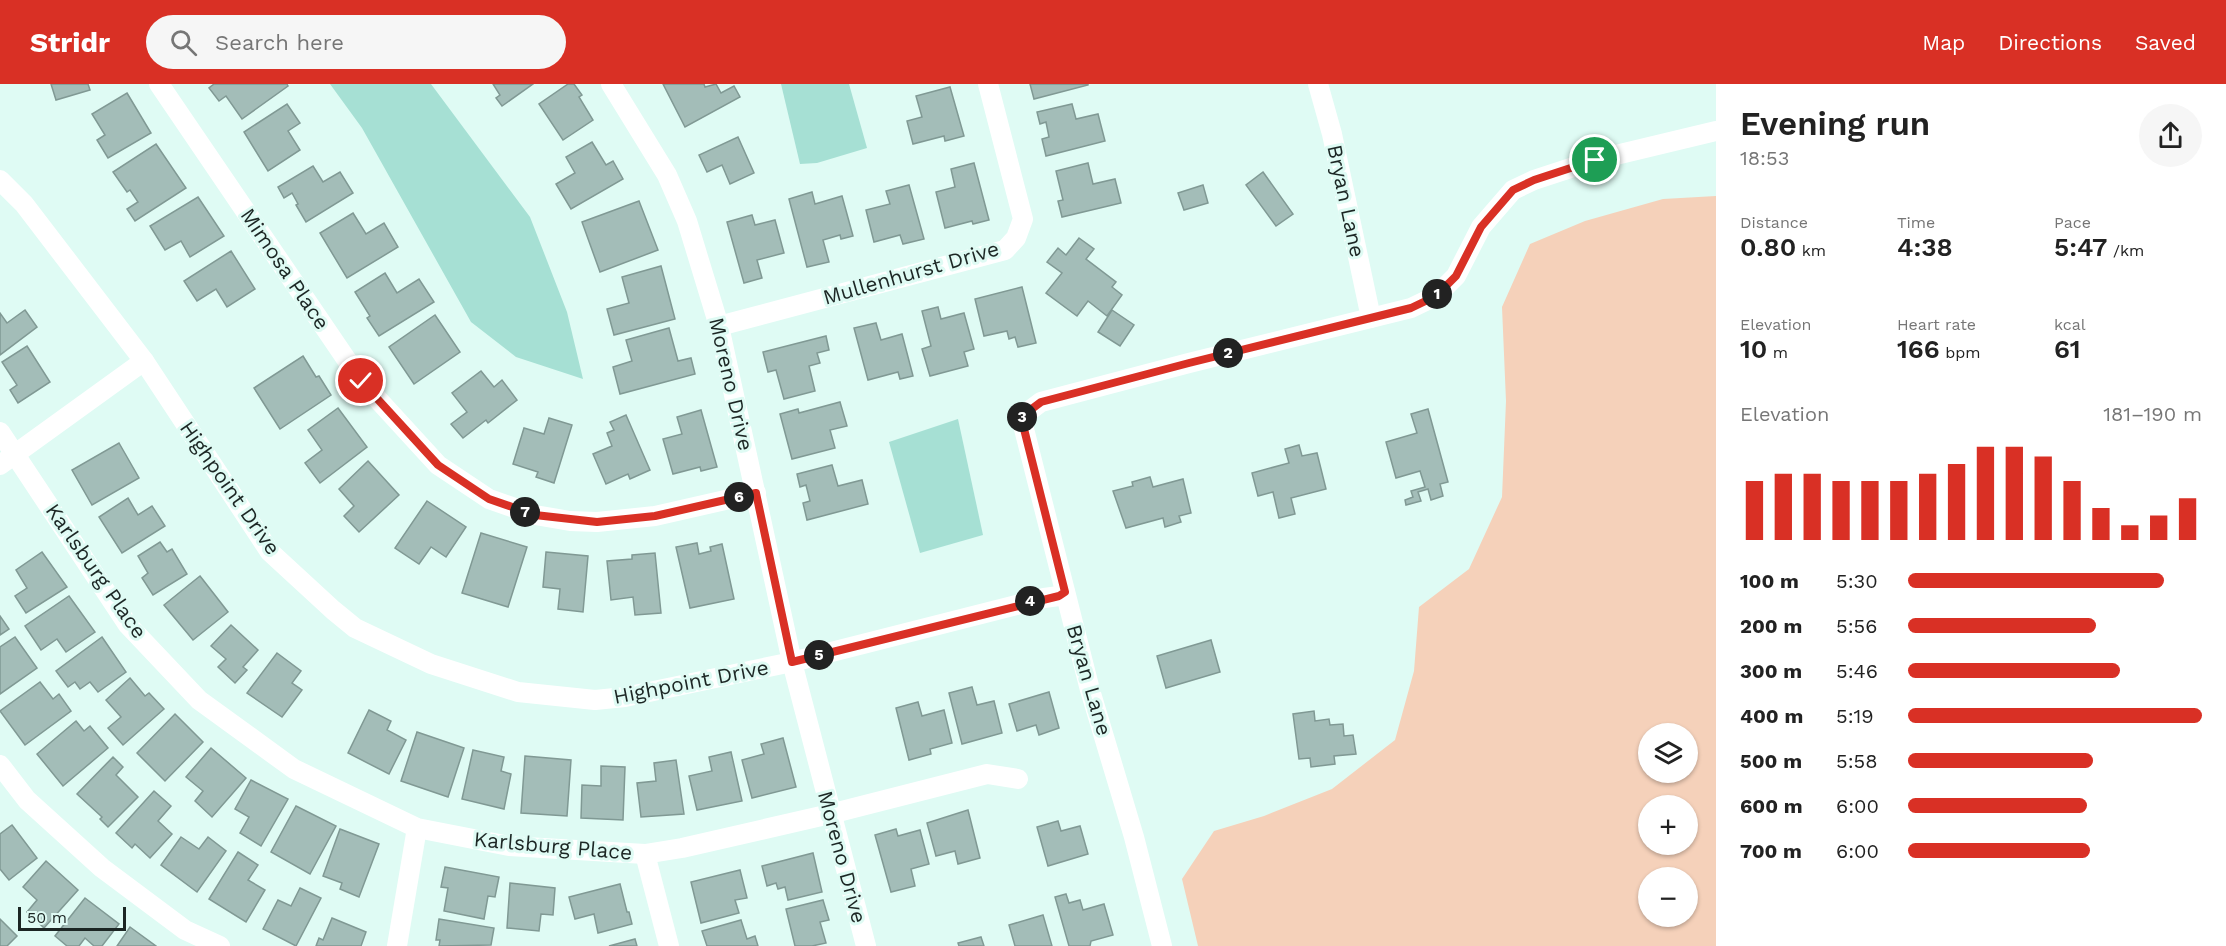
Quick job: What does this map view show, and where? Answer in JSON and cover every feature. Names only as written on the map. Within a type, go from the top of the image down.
[{"type":"street","name":"Mimosa Place","points":[[159,84],[361,381],[438,465],[489,499],[535,515],[570,520],[597,522],[655,516],[756,493]]},
{"type":"street","name":"Moreno Drive","points":[[611,84],[667,175],[687,221],[719,326],[792,662],[866,946]]},
{"type":"street","name":"Mullenhurst Drive","points":[[719,326],[1005,250],[1016,238],[1023,219],[988,84]]},
{"type":"street","name":"Bryan Lane","points":[[1318,84],[1332,134],[1371,318]]},
{"type":"street","name":"Bryan Lane","points":[[1162,946],[1065,592],[1021,417],[1041,402],[1411,308],[1436,296],[1456,276],[1481,227],[1513,190],[1534,180],[1595,160],[1716,131]]},
{"type":"street","name":"Highpoint Drive","points":[[0,180],[24,204],[144,361],[270,552],[356,628],[431,664],[519,692],[595,700],[625,697],[792,662],[1059,596],[1065,592]]},
{"type":"street","points":[[8,460],[144,361]]},
{"type":"street","name":"Karlsburg Place","points":[[0,432],[8,460],[128,624],[199,700],[294,770],[417,828],[509,846],[645,854],[682,848],[830,814],[987,774],[1018,779]]},
{"type":"street","points":[[0,765],[27,800],[102,868],[185,930],[220,946]]},
{"type":"street","points":[[397,946],[417,828]]},
{"type":"street","points":[[645,854],[669,946]]},
{"type":"shaded area","points":[[330,84],[431,84],[530,217],[567,312],[583,379],[516,357],[471,322],[362,128]]},
{"type":"shaded area","points":[[781,84],[849,84],[867,148],[817,163],[800,164]]},
{"type":"shaded area","points":[[1716,196],[1716,946],[1198,946],[1182,879],[1214,831],[1264,816],[1332,789],[1395,740],[1414,671],[1419,607],[1469,569],[1502,497],[1506,401],[1502,307],[1530,244],[1585,221],[1663,199]]},
{"type":"shaded area","points":[[958,419],[983,535],[920,553],[889,442]]},
{"type":"building","points":[[51,84],[88,84],[90,90],[56,100]]},
{"type":"building","points":[[214,84],[287,84],[288,86],[242,119],[226,96],[219,101],[209,88]]},
{"type":"building","points":[[493,84],[533,84],[502,106],[496,98],[500,95]]},
{"type":"building","points":[[568,84],[574,84],[582,95],[579,97],[593,120],[563,140],[539,104]]},
{"type":"building","points":[[663,84],[704,84],[705,87],[716,84],[721,93],[734,86],[740,97],[685,127]]},
{"type":"building","points":[[1030,84],[1088,84],[1088,85],[1034,99]]},
{"type":"building","points":[[950,87],[964,136],[945,141],[944,136],[913,144],[907,121],[922,117],[916,96]]},
{"type":"building","points":[[127,93],[151,133],[108,158],[97,140],[105,135],[92,114]]},
{"type":"building","points":[[287,104],[300,123],[288,131],[300,150],[268,171],[244,132]]},
{"type":"building","points":[[1072,104],[1076,119],[1098,114],[1105,141],[1046,156],[1042,139],[1049,137],[1046,122],[1040,124],[1037,112]]},
{"type":"building","points":[[738,137],[754,173],[730,184],[722,165],[707,172],[699,155]]},
{"type":"building","points":[[592,142],[606,165],[613,161],[623,179],[571,209],[556,184],[575,173],[566,157]]},
{"type":"building","points":[[156,144],[186,188],[135,221],[127,209],[138,202],[130,190],[127,192],[113,172]]},
{"type":"building","points":[[974,163],[989,220],[973,224],[972,221],[945,228],[936,192],[955,187],[951,169]]},
{"type":"building","points":[[1088,163],[1093,184],[1115,179],[1121,203],[1062,217],[1058,201],[1063,200],[1056,171]]},
{"type":"building","points":[[313,166],[323,182],[340,172],[353,193],[306,222],[292,193],[284,198],[278,187]]},
{"type":"building","points":[[1263,172],[1293,214],[1276,226],[1246,185]]},
{"type":"building","points":[[909,185],[924,239],[903,244],[900,235],[874,242],[866,210],[890,204],[886,191]]},
{"type":"building","points":[[1203,185],[1208,203],[1184,210],[1178,193]]},
{"type":"building","points":[[812,192],[815,204],[842,196],[853,236],[841,239],[840,235],[823,240],[829,262],[807,267],[789,199]]},
{"type":"building","points":[[198,197],[224,236],[190,257],[181,241],[165,250],[150,226]]},
{"type":"building","points":[[639,201],[658,250],[600,272],[582,222]]},
{"type":"building","points":[[353,213],[366,234],[384,223],[398,247],[347,278],[320,233]]},
{"type":"building","points":[[752,215],[755,225],[775,220],[784,253],[757,260],[762,278],[744,283],[727,222]]},
{"type":"building","points":[[1079,238],[1094,249],[1086,259],[1116,282],[1112,287],[1122,295],[1107,316],[1088,301],[1077,316],[1046,293],[1062,273],[1047,262],[1058,248],[1066,255]]},
{"type":"building","points":[[231,251],[255,289],[227,307],[216,289],[197,301],[184,281]]},
{"type":"building","points":[[661,266],[675,319],[614,335],[607,309],[629,303],[622,277]]},
{"type":"building","points":[[385,273],[397,293],[419,279],[434,302],[379,336],[367,318],[370,316],[355,292]]},
{"type":"building","points":[[1022,287],[1036,343],[1018,347],[1015,337],[1009,339],[1007,331],[984,336],[975,299]]},
{"type":"building","points":[[938,307],[941,319],[964,313],[974,349],[964,352],[968,366],[930,376],[922,349],[931,346],[922,311]]},
{"type":"building","points":[[25,310],[37,327],[0,355],[0,313],[7,323]]},
{"type":"building","points":[[1112,310],[1134,325],[1120,346],[1098,332]]},
{"type":"building","points":[[435,315],[460,352],[414,384],[389,347]]},
{"type":"building","points":[[876,323],[881,340],[902,334],[913,376],[900,379],[898,372],[868,380],[854,328]]},
{"type":"building","points":[[669,328],[678,361],[691,358],[695,374],[620,394],[613,367],[632,361],[626,340]]},
{"type":"building","points":[[826,336],[829,350],[817,353],[820,363],[809,366],[815,391],[784,399],[776,370],[768,372],[763,352]]},
{"type":"building","points":[[27,346],[50,382],[18,403],[10,390],[17,385],[2,362]]},
{"type":"building","points":[[303,356],[331,395],[280,429],[254,388]]},
{"type":"building","points":[[481,371],[494,387],[502,380],[517,400],[488,423],[486,420],[463,438],[451,424],[467,412],[452,393]]},
{"type":"building","points":[[840,402],[847,426],[830,430],[835,448],[792,459],[780,414],[798,409],[799,413]]},
{"type":"building","points":[[338,408],[367,447],[320,483],[305,463],[322,450],[308,430]]},
{"type":"building","points":[[1428,409],[1448,482],[1440,484],[1443,496],[1431,500],[1428,489],[1418,492],[1421,501],[1406,505],[1405,500],[1413,497],[1411,491],[1425,487],[1420,471],[1396,478],[1386,442],[1417,433],[1411,414]]},
{"type":"building","points":[[701,410],[717,467],[701,471],[700,467],[673,474],[663,439],[682,434],[677,417]]},
{"type":"building","points":[[626,415],[650,470],[630,479],[628,474],[606,484],[593,454],[612,446],[607,433],[614,430],[610,422]]},
{"type":"building","points":[[549,418],[572,425],[554,483],[536,477],[538,472],[513,464],[524,428],[544,434]]},
{"type":"building","points":[[119,443],[139,478],[92,505],[72,470]]},
{"type":"building","points":[[1299,445],[1302,456],[1317,453],[1326,489],[1291,498],[1295,514],[1279,518],[1273,492],[1258,496],[1252,473],[1289,463],[1285,449]]},
{"type":"building","points":[[368,461],[399,495],[359,532],[344,516],[354,506],[339,489]]},
{"type":"building","points":[[832,465],[838,486],[862,480],[868,504],[807,520],[803,503],[810,501],[806,485],[800,487],[797,474]]},
{"type":"building","points":[[1150,477],[1153,487],[1183,479],[1191,513],[1179,516],[1181,522],[1165,527],[1163,518],[1126,528],[1113,491],[1133,486],[1132,482]]},
{"type":"building","points":[[128,498],[138,515],[152,506],[165,526],[122,553],[99,517]]},
{"type":"building","points":[[427,501],[466,527],[446,557],[431,547],[419,564],[395,548]]},
{"type":"building","points":[[481,533],[527,547],[508,607],[462,593]]},
{"type":"building","points":[[160,542],[167,552],[172,549],[187,574],[153,595],[142,578],[148,573],[138,556]]},
{"type":"building","points":[[697,543],[699,554],[711,551],[710,547],[722,544],[734,599],[690,608],[676,547]]},
{"type":"building","points":[[42,552],[67,587],[26,613],[15,596],[27,588],[16,570]]},
{"type":"building","points":[[546,552],[588,556],[583,612],[558,609],[560,589],[543,587]]},
{"type":"building","points":[[655,553],[661,613],[635,615],[633,597],[611,600],[607,561],[632,559],[632,555]]},
{"type":"building","points":[[200,576],[228,612],[193,640],[164,605]]},
{"type":"building","points":[[69,596],[95,632],[66,652],[57,639],[41,650],[25,626]]},
{"type":"building","points":[[0,616],[9,629],[0,635]]},
{"type":"building","points":[[231,625],[258,650],[243,667],[247,670],[235,683],[218,667],[226,659],[211,646]]},
{"type":"building","points":[[15,637],[37,668],[0,694],[0,647]]},
{"type":"building","points":[[102,637],[126,672],[98,692],[90,682],[80,689],[75,682],[68,687],[56,671]]},
{"type":"building","points":[[1211,640],[1220,672],[1166,688],[1157,656]]},
{"type":"building","points":[[277,653],[301,671],[292,683],[302,690],[282,717],[247,693]]},
{"type":"building","points":[[130,678],[145,696],[149,693],[164,709],[123,745],[108,728],[121,717],[106,700]]},
{"type":"building","points":[[40,682],[53,699],[59,694],[71,711],[25,745],[0,711]]},
{"type":"building","points":[[972,687],[977,705],[994,701],[1002,733],[962,744],[949,693]]},
{"type":"building","points":[[1049,692],[1059,728],[1039,735],[1036,725],[1017,731],[1009,704]]},
{"type":"building","points":[[918,702],[922,716],[944,710],[952,743],[930,749],[931,754],[909,760],[896,708]]},
{"type":"building","points":[[369,710],[391,721],[387,730],[406,740],[389,774],[348,753]]},
{"type":"building","points":[[1314,711],[1315,721],[1329,719],[1330,725],[1343,724],[1344,736],[1353,735],[1356,754],[1334,756],[1335,764],[1311,767],[1310,758],[1299,759],[1293,714]]},
{"type":"building","points":[[175,714],[203,742],[165,781],[137,753]]},
{"type":"building","points":[[76,721],[84,731],[90,726],[108,748],[63,786],[37,754]]},
{"type":"building","points":[[417,732],[464,748],[448,797],[401,781]]},
{"type":"building","points":[[783,738],[796,787],[752,798],[742,760],[764,754],[761,744]]},
{"type":"building","points":[[211,748],[246,778],[212,817],[195,801],[203,791],[186,777]]},
{"type":"building","points":[[473,750],[504,757],[501,771],[511,774],[504,809],[462,799]]},
{"type":"building","points":[[731,752],[742,801],[697,810],[689,776],[712,771],[709,757]]},
{"type":"building","points":[[525,756],[571,760],[567,816],[521,813]]},
{"type":"building","points":[[113,757],[123,767],[116,775],[138,797],[108,827],[100,819],[102,817],[77,794]]},
{"type":"building","points":[[676,760],[684,814],[641,817],[637,783],[656,781],[654,763]]},
{"type":"building","points":[[601,766],[625,767],[623,820],[581,818],[582,785],[601,786]]},
{"type":"building","points":[[251,780],[288,799],[261,846],[240,833],[249,817],[235,809]]},
{"type":"building","points":[[154,791],[171,806],[158,821],[172,834],[150,858],[135,844],[132,848],[116,833]]},
{"type":"building","points":[[296,806],[336,826],[310,874],[271,852]]},
{"type":"building","points":[[968,810],[980,858],[958,864],[955,851],[936,856],[927,823]]},
{"type":"building","points":[[1058,821],[1061,831],[1080,826],[1088,854],[1048,866],[1037,827]]},
{"type":"building","points":[[12,825],[37,858],[9,880],[0,869],[0,834]]},
{"type":"building","points":[[340,829],[379,844],[359,897],[340,889],[342,883],[323,876]]},
{"type":"building","points":[[896,829],[898,836],[920,830],[929,864],[911,869],[915,886],[891,892],[875,835]]},
{"type":"building","points":[[181,837],[199,849],[208,837],[226,851],[197,892],[161,865]]},
{"type":"building","points":[[238,852],[258,865],[248,880],[265,890],[246,922],[209,899]]},
{"type":"building","points":[[813,853],[822,892],[788,900],[785,887],[778,889],[776,883],[767,886],[762,866]]},
{"type":"building","points":[[46,861],[78,890],[44,928],[27,912],[37,900],[23,887]]},
{"type":"building","points":[[445,867],[499,877],[495,897],[488,896],[484,919],[444,911],[448,888],[441,887]]},
{"type":"building","points":[[740,870],[747,898],[735,900],[739,913],[701,923],[691,882]]},
{"type":"building","points":[[510,883],[555,888],[553,915],[541,914],[539,931],[507,928]]},
{"type":"building","points":[[620,884],[632,924],[598,933],[594,914],[575,919],[569,897]]},
{"type":"building","points":[[300,888],[321,898],[296,946],[263,929],[278,900],[291,906]]},
{"type":"building","points":[[1066,894],[1069,903],[1080,900],[1083,910],[1104,904],[1113,935],[1091,941],[1090,946],[1069,946],[1055,897]]},
{"type":"building","points":[[85,898],[119,924],[102,946],[94,946],[85,938],[79,946],[67,946],[55,936]]},
{"type":"building","points":[[823,900],[829,920],[820,922],[826,943],[795,946],[786,909]]},
{"type":"building","points":[[1043,915],[1052,946],[1015,946],[1009,925]]},
{"type":"building","points":[[332,918],[366,932],[361,946],[316,946],[319,938],[323,940]]},
{"type":"building","points":[[0,919],[17,936],[7,946],[0,946]]},
{"type":"building","points":[[439,919],[494,928],[491,945],[439,946],[440,940],[436,940]]},
{"type":"building","points":[[741,920],[747,939],[755,936],[758,946],[707,946],[702,931]]},
{"type":"building","points":[[130,927],[156,946],[117,946]]},
{"type":"building","points":[[981,937],[984,946],[959,946],[958,943]]},
{"type":"building","points":[[635,939],[637,946],[609,946]]},
{"type":"route","points":[[361,381],[438,465],[489,499],[520,511],[570,520],[597,522],[655,516],[756,493],[792,662],[1059,596],[1065,592],[1021,417],[1041,402],[1411,308],[1436,296],[1456,276],[1481,227],[1513,190],[1534,180],[1595,160]]}]
